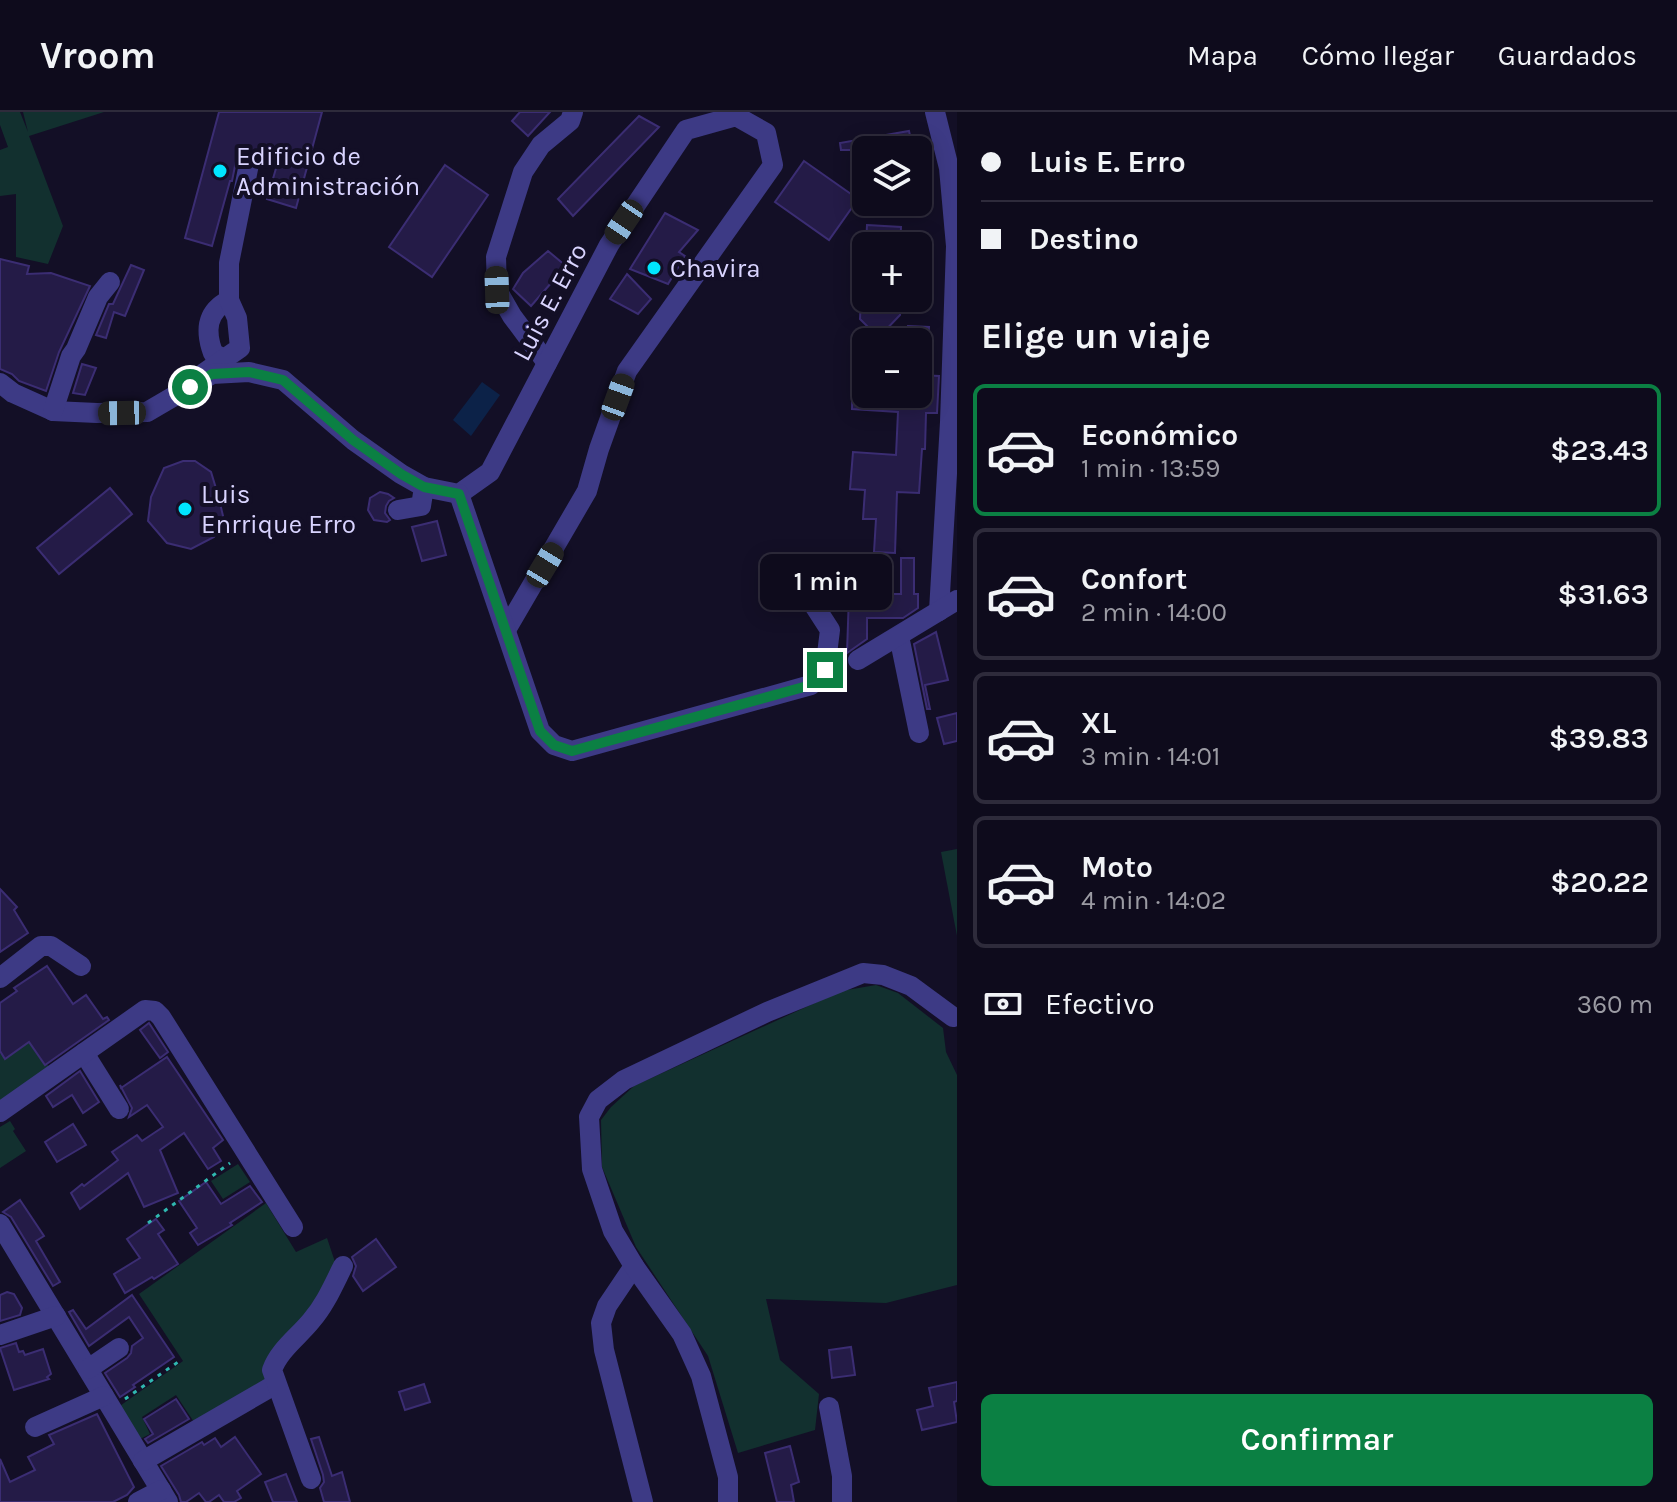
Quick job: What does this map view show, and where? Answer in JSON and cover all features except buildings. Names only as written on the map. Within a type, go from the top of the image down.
[{"type":"street","points":[[547,363],[497,290],[496,257],[523,172],[541,145],[570,121],[573,112]]},
{"type":"street","points":[[858,660],[948,605],[956,246],[953,167],[935,112]]},
{"type":"street","name":"Luis E. Erro","points":[[459,494],[490,472],[609,245],[686,130],[736,116],[766,133],[773,165],[627,371],[587,491],[506,630]]},
{"type":"street","points":[[0,383],[13,393],[53,411],[97,413],[98,404],[125,405],[160,400],[182,389],[240,348],[237,318],[229,300],[229,263],[249,164]]},
{"type":"street","points":[[53,411],[71,356],[98,297],[110,282]]},
{"type":"street","points":[[215,367],[207,336],[212,314],[229,300]]},
{"type":"street","points":[[200,337],[215,367]]},
{"type":"street","points":[[215,367],[283,380],[353,440],[401,474],[424,487],[459,494],[540,731],[554,745],[572,751],[811,685],[825,670],[830,630],[810,599],[773,571]]},
{"type":"street","points":[[398,510],[421,506],[424,487]]},
{"type":"street","points":[[899,636],[919,733]]},
{"type":"street","points":[[0,978],[41,946],[51,946],[81,966]]},
{"type":"street","points":[[728,1502],[728,1477],[701,1376],[682,1334],[613,1231],[592,1169],[589,1117],[598,1100],[624,1080],[767,1012],[863,973],[883,975],[911,986],[956,1022]]},
{"type":"street","points":[[0,1112],[145,1010],[155,1011],[293,1227]]},
{"type":"street","points":[[84,1053],[119,1109]]},
{"type":"street","points":[[1,1227],[165,1496],[138,1502]]},
{"type":"street","points":[[311,1479],[272,1370],[276,1359],[325,1303],[343,1266]]},
{"type":"street","points":[[634,1266],[607,1306],[601,1323],[604,1350],[643,1502]]},
{"type":"street","points":[[0,1335],[56,1316]]},
{"type":"street","points":[[88,1369],[119,1348]]},
{"type":"street","points":[[143,1461],[276,1384]]},
{"type":"street","points":[[35,1427],[108,1402]]},
{"type":"street","points":[[829,1407],[842,1476],[842,1502]]},
{"type":"path","points":[[148,1223],[246,1151]]},
{"type":"path","points":[[108,1402],[178,1362]]},
{"type":"green space","points":[[0,112],[20,112],[28,132],[23,112],[104,112],[29,136],[63,226],[48,264],[16,257],[16,194],[0,196],[0,150],[8,147],[0,125]]},
{"type":"green space","points":[[957,849],[957,936],[941,852]]},
{"type":"green space","points":[[876,985],[898,993],[943,1028],[946,1052],[957,1075],[957,1285],[886,1303],[766,1299],[780,1360],[819,1394],[815,1430],[738,1453],[708,1356],[636,1247],[602,1167],[601,1120],[634,1086],[841,991]]},
{"type":"green space","points":[[31,1041],[51,1070],[0,1105],[0,1053],[5,1059]]},
{"type":"green space","points":[[10,1121],[26,1151],[0,1168],[0,1127]]},
{"type":"green space","points":[[238,1164],[250,1182],[223,1199],[211,1181]]},
{"type":"green space","points":[[266,1203],[296,1252],[327,1238],[337,1268],[271,1383],[194,1422],[176,1395],[142,1417],[150,1434],[136,1441],[117,1408],[183,1361],[139,1294]]},
{"type":"water","points":[[482,382],[500,395],[471,436],[453,420]]},
{"type":"place","name":"Edificio de Administración","points":[[220,171]]},
{"type":"place","name":"Chavira","points":[[654,268]]},
{"type":"place","name":"Luis Enrrique Erro","points":[[185,509]]},
{"type":"route","points":[[190,387],[212,374],[249,372],[283,380],[353,440],[401,474],[424,487],[459,494],[540,731],[554,745],[572,751],[811,685],[825,670]]}]
